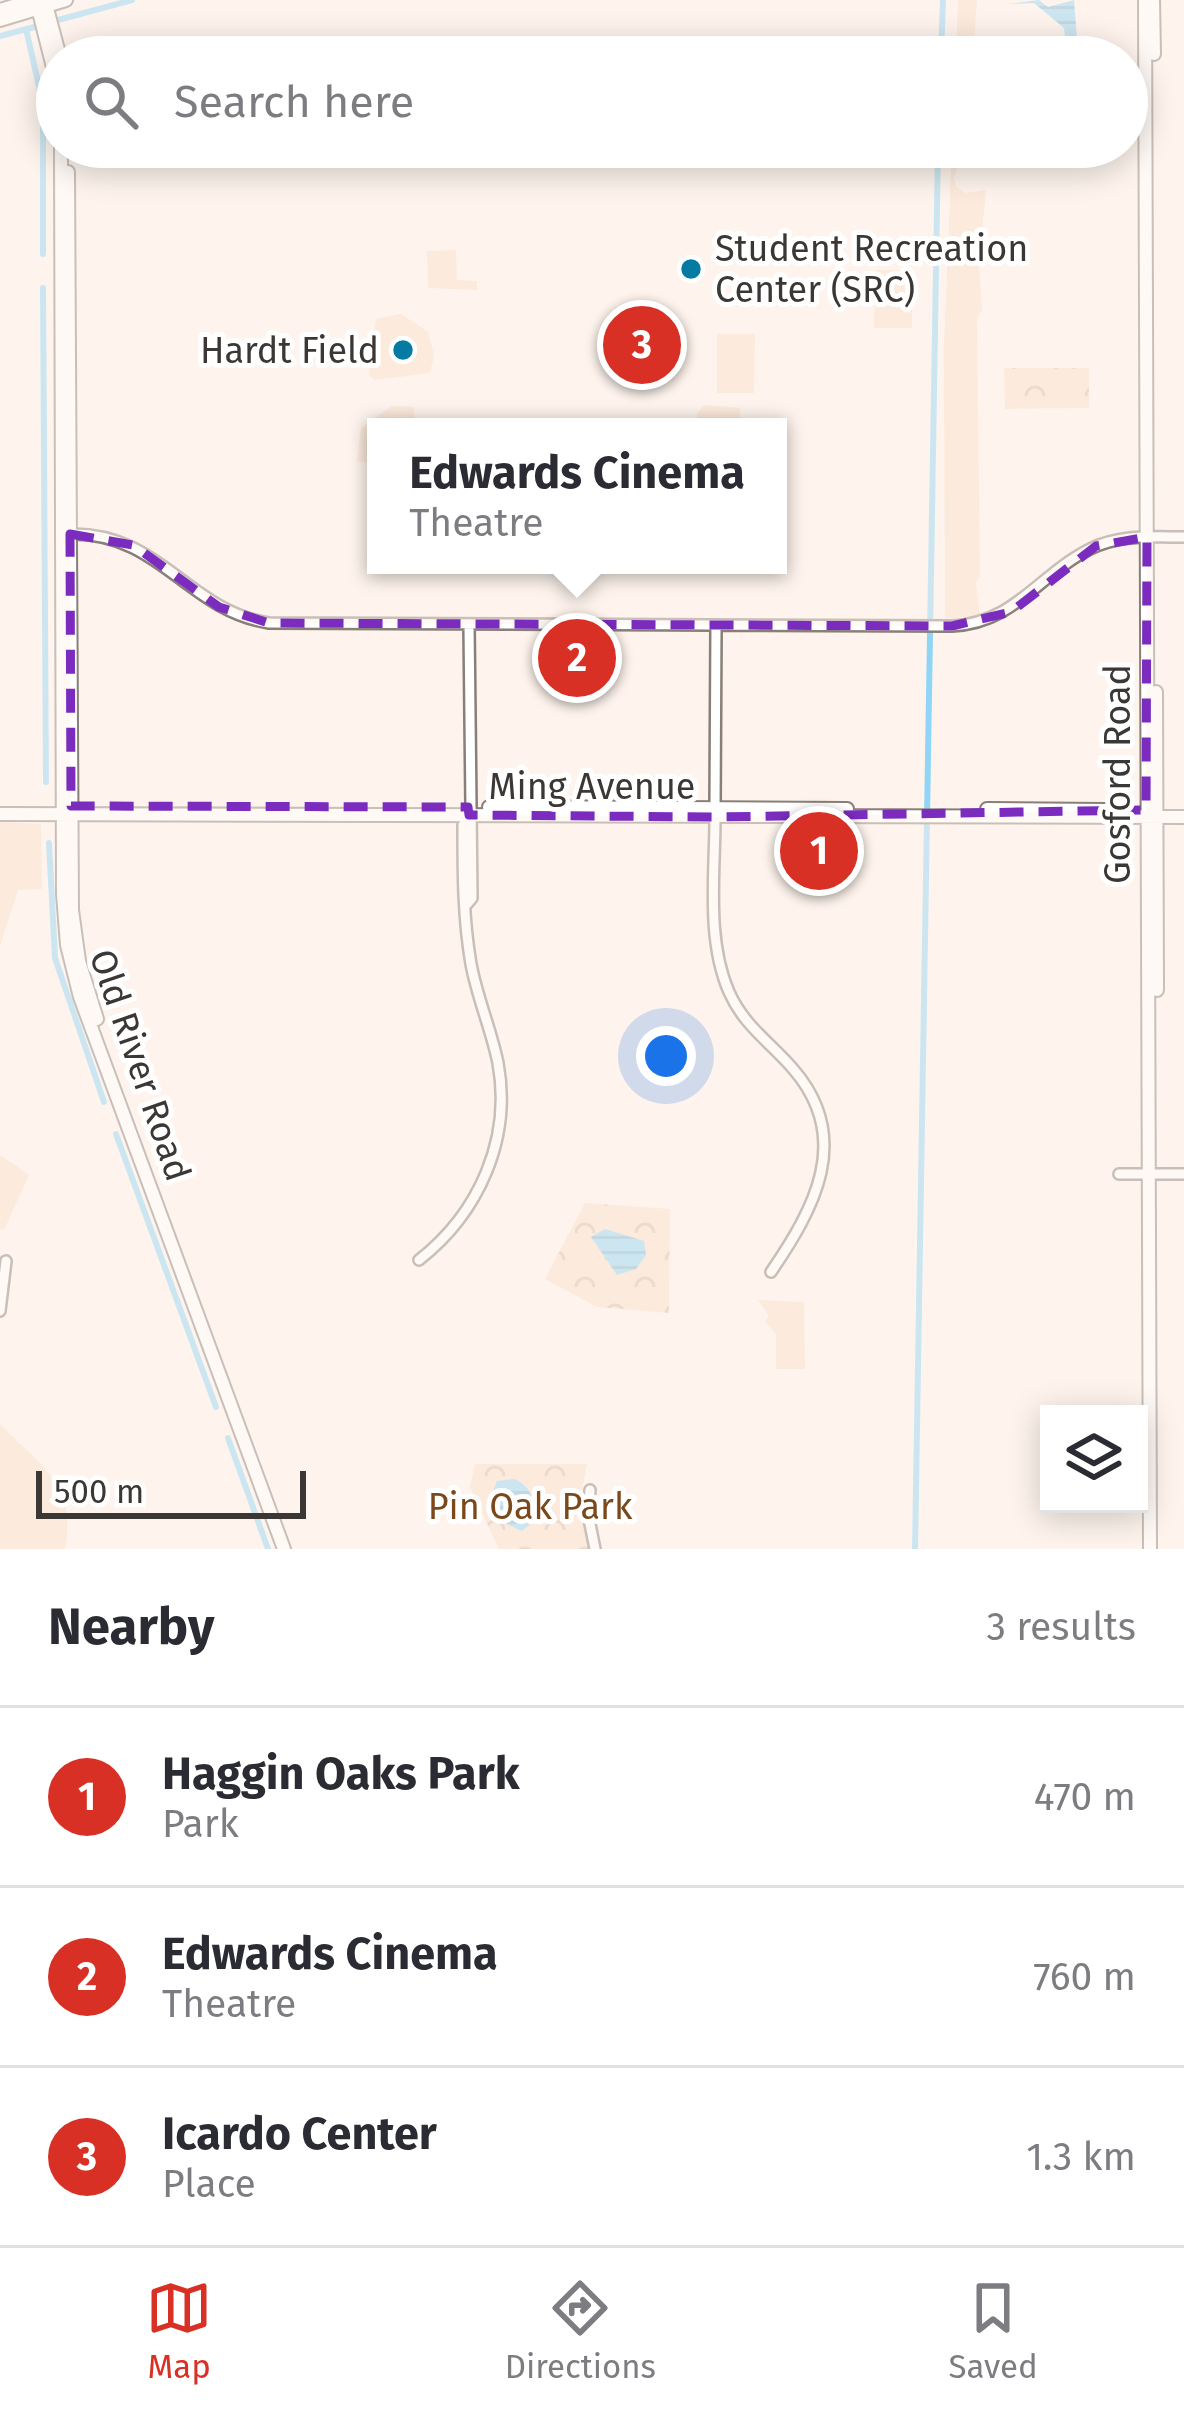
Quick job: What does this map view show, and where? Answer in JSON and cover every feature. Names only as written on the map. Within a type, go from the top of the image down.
[{"type":"main road","points":[[0,10],[66,0]]},
{"type":"main road","name":"Gosford Road","points":[[1149,0],[1151,814],[1156,965],[1154,1549]]},
{"type":"main road","points":[[0,20],[40,4]]},
{"type":"main road","points":[[40,4],[53,36]]},
{"type":"main road","points":[[40,4],[47,36]]},
{"type":"main road","name":"Old River Road","points":[[64,168],[66,810]]},
{"type":"main road","name":"Old River Road","points":[[68,168],[70,534],[65,928],[80,997],[288,1549]]},
{"type":"main road","points":[[836,817],[868,809]]},
{"type":"main road","name":"Ming Avenue","points":[[715,813],[868,809],[931,813]]},
{"type":"main road","name":"Ming Avenue","points":[[0,810],[836,817],[1184,814]]},
{"type":"main road","name":"Gosford Road","points":[[1151,814],[1147,918],[1153,1173]]},
{"type":"main road","points":[[1147,918],[1156,965]]},
{"type":"street","points":[[70,534],[133,544],[219,607],[258,622],[716,626],[980,623],[1011,612],[1087,550],[1151,537],[1184,537]]},
{"type":"street","points":[[419,1260],[452,1230],[476,1197],[499,1126],[499,1071],[471,962],[467,904],[463,825],[468,811],[469,625]]},
{"type":"street","points":[[716,626],[715,930],[724,979],[752,1029],[802,1080],[824,1138],[817,1200],[771,1272]]},
{"type":"street","points":[[1119,1174],[1184,1174]]},
{"type":"street","points":[[0,1311],[6,1261]]},
{"type":"street","points":[[590,1490],[587,1514],[595,1549]]},
{"type":"highlighted area","points":[[70,534],[133,545],[219,607],[269,623],[952,626],[1011,612],[1096,546],[1147,537],[1146,810],[715,817],[469,815],[468,807],[71,806]]},
{"type":"green space","points":[[958,0],[977,0],[974,36],[957,36]]},
{"type":"green space","points":[[951,168],[957,168],[956,187],[966,193],[986,190],[979,264],[982,309],[977,319],[980,575],[976,584],[980,615],[945,619],[944,346]]},
{"type":"green space","points":[[456,250],[457,280],[477,281],[477,290],[428,288],[427,251]]},
{"type":"green space","points":[[875,270],[912,270],[912,328],[874,328]]},
{"type":"green space","name":"Hardt Field","points":[[401,314],[428,332],[434,355],[430,373],[374,380],[369,374],[376,319]]},
{"type":"green space","points":[[717,334],[755,334],[754,393],[717,393]]},
{"type":"green space","points":[[1004,368],[1089,368],[1089,408],[1005,409]]},
{"type":"green space","points":[[705,405],[740,408],[739,418],[697,418]]},
{"type":"green space","points":[[392,406],[414,407],[415,418],[375,418]]},
{"type":"green space","points":[[367,424],[367,462],[357,462],[361,428]]},
{"type":"green space","points":[[0,822],[41,824],[42,889],[18,890],[0,946]]},
{"type":"green space","points":[[0,1155],[29,1175],[4,1230],[0,1229]]},
{"type":"green space","points":[[585,1203],[670,1209],[669,1313],[597,1307],[545,1279]]},
{"type":"green space","points":[[758,1300],[804,1302],[805,1369],[776,1369],[776,1334],[765,1322],[769,1316]]},
{"type":"green space","points":[[0,1424],[42,1465],[61,1492],[66,1507],[65,1549],[0,1549]]},
{"type":"green space","name":"Pin Oak Park","points":[[475,1464],[587,1464],[580,1500],[589,1549],[499,1549],[470,1487]]},
{"type":"water","points":[[1039,0],[1048,7],[1074,0],[1077,36],[1065,36],[1064,28],[1034,3],[1007,4]]},
{"type":"water","points":[[605,1229],[644,1241],[646,1255],[636,1269],[617,1275],[591,1237]]},
{"type":"water","points":[[514,1479],[525,1486],[534,1503],[532,1523],[522,1531],[504,1523],[491,1496],[497,1481]]},
{"type":"waterway","points":[[58,20],[132,0]]},
{"type":"waterway","points":[[942,36],[943,0]]},
{"type":"waterway","points":[[0,36],[38,26]]},
{"type":"waterway","points":[[26,29],[36,73]]},
{"type":"waterway","points":[[43,168],[43,254]]},
{"type":"waterway","points":[[915,1549],[938,168]]},
{"type":"waterway","points":[[43,288],[46,782]]},
{"type":"waterway","points":[[49,843],[55,958],[104,1102]]},
{"type":"waterway","points":[[116,1134],[216,1407]]},
{"type":"waterway","points":[[228,1438],[268,1549]]},
{"type":"place","name":"Student Recreation Center (SRC)","points":[[691,269]]},
{"type":"place","name":"Icardo Center","points":[[642,345]]},
{"type":"place","name":"Hardt Field","points":[[403,350]]},
{"type":"place","name":"Edwards Cinema","points":[[577,658]]},
{"type":"place","name":"Haggin Oaks Park","points":[[819,851]]}]
